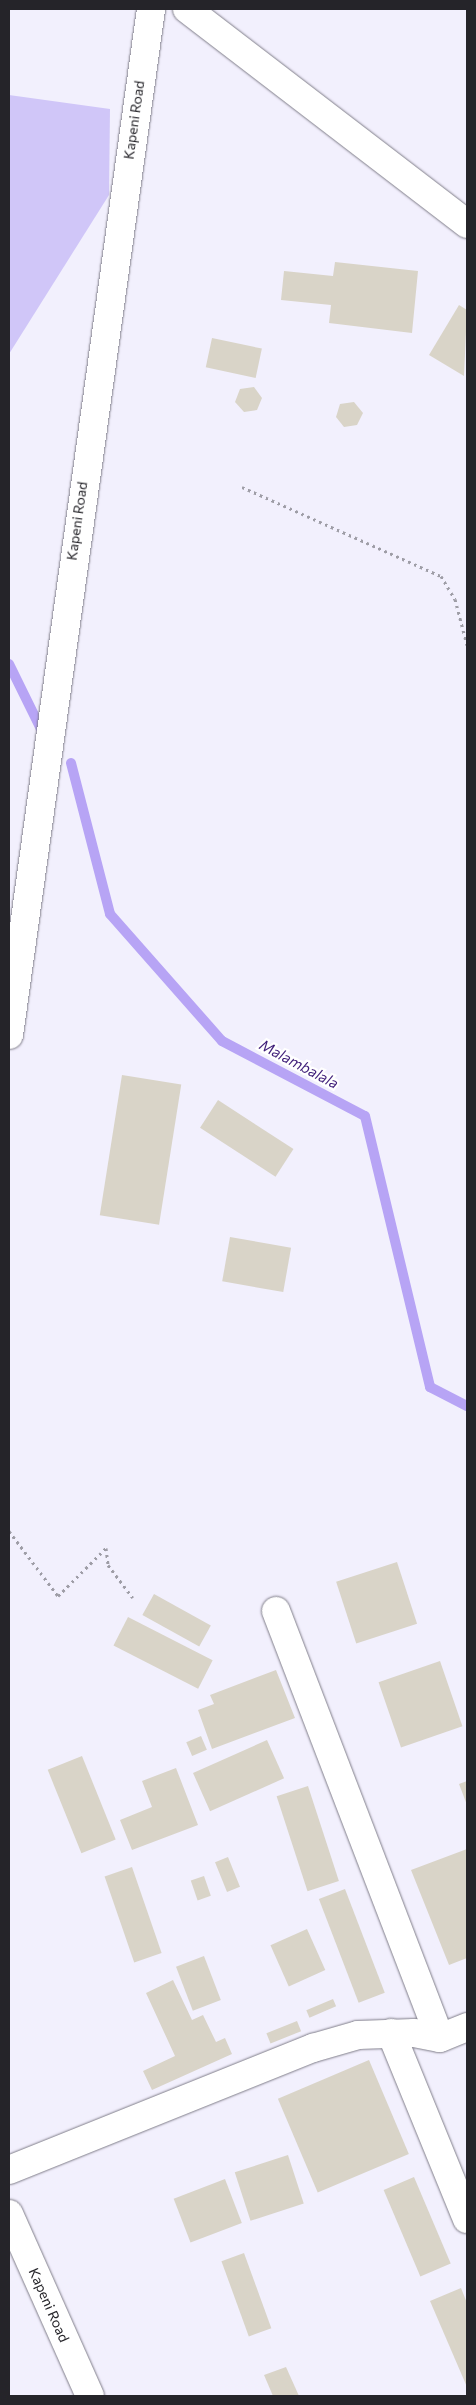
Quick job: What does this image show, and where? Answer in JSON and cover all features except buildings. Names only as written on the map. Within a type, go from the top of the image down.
[{"type":"street","name":"Kapeni Road","points":[[10,1019],[151,9]]},
{"type":"street","points":[[188,9],[467,224]]},
{"type":"street","points":[[276,1612],[440,2038]]},
{"type":"street","points":[[9,2170],[313,2048],[358,2035],[391,2033],[440,2038],[467,2027]]},
{"type":"street","points":[[391,2033],[467,2218]]},
{"type":"street","name":"Kapeni Road","points":[[9,2214],[90,2396]]},
{"type":"path","points":[[242,487],[441,576],[455,599],[467,645]]},
{"type":"path","points":[[9,1531],[58,1596],[106,1548],[108,1565],[134,1598]]},
{"type":"shaded area","points":[[9,95],[110,109],[109,195],[9,354]]},
{"type":"waterway","name":"Malambalala","points":[[9,664],[41,729]]},
{"type":"waterway","name":"Malambalala","points":[[71,763],[110,914],[222,1041],[365,1116],[430,1387],[467,1406]]}]
